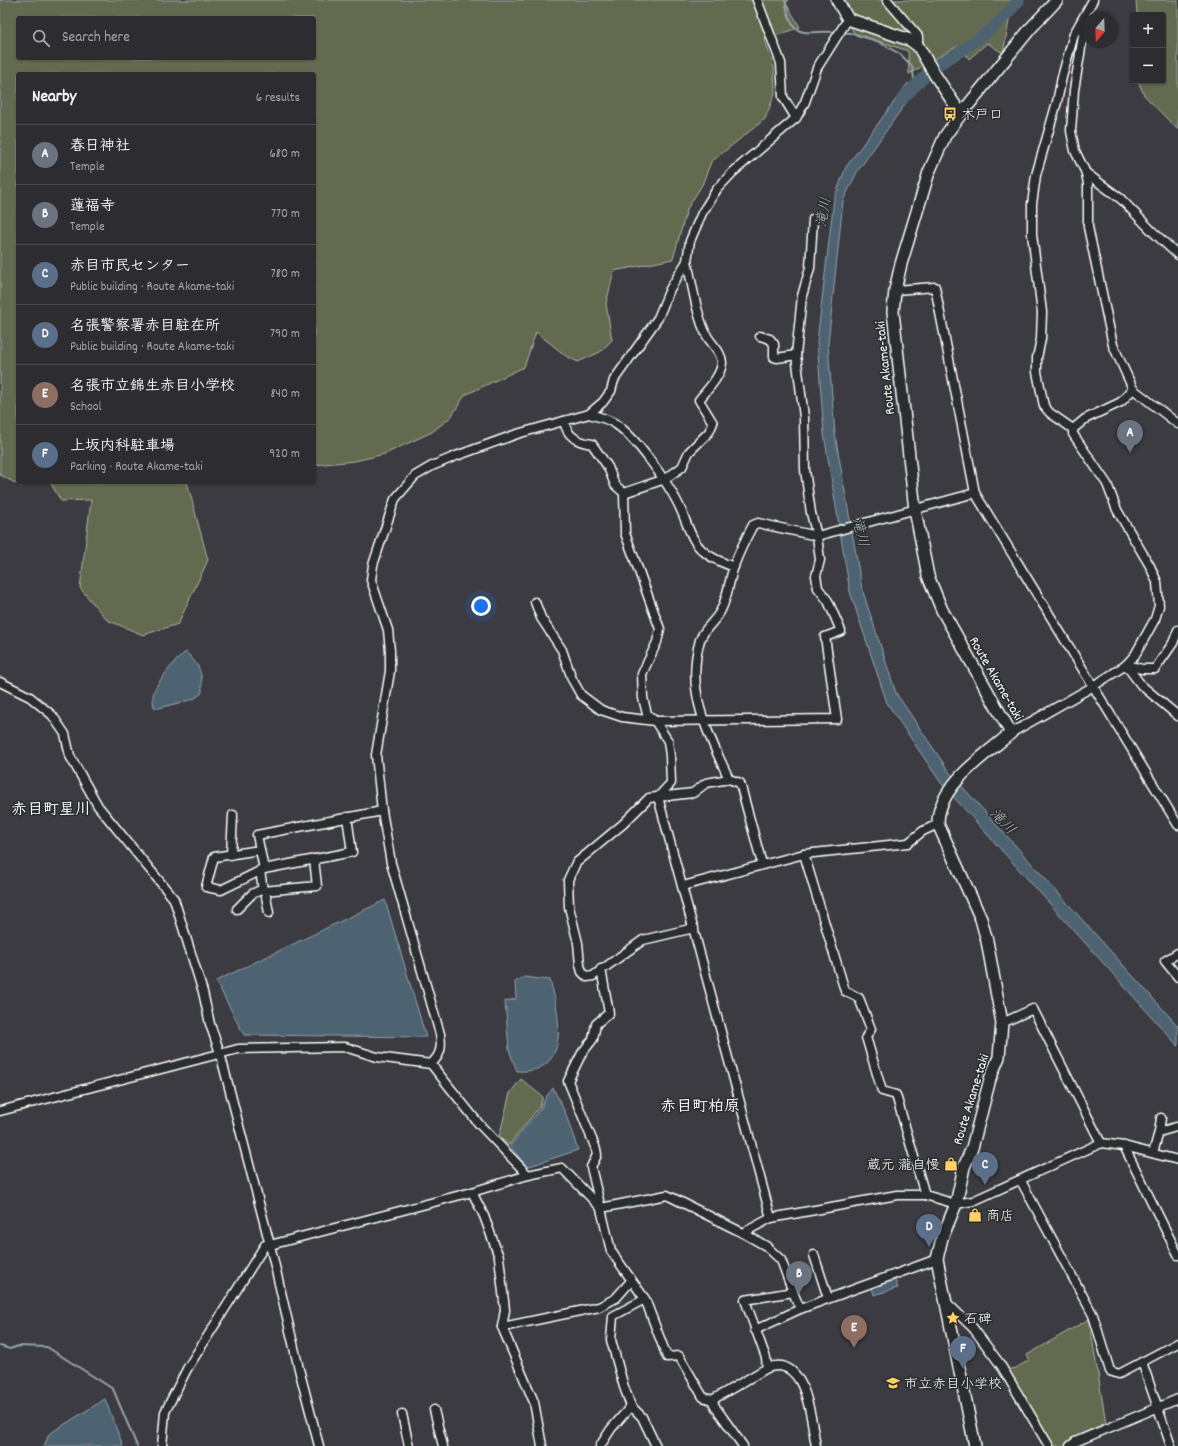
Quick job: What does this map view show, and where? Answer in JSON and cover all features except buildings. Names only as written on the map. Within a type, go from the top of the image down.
[{"type":"main road","points":[[837,0],[847,21],[910,40],[918,46],[961,114]]},
{"type":"main road","name":"Route Akame-taki","points":[[975,1446],[937,1259],[942,1238],[956,1204],[964,1167],[972,1148],[990,1079],[1000,1057],[1002,1023],[998,994],[983,927],[938,824],[938,815],[942,804],[959,777],[1011,733],[942,610],[928,576],[915,510],[893,312],[895,290],[901,264],[929,172],[945,136],[1030,29],[1057,0]]},
{"type":"street","points":[[758,0],[781,63],[783,97],[796,118]]},
{"type":"street","points":[[887,0],[914,30],[918,36],[918,46]]},
{"type":"street","points":[[1087,12],[1093,0]]},
{"type":"street","points":[[624,493],[665,479],[682,467],[689,452],[709,432],[713,423],[699,400],[712,384],[722,365],[722,358],[707,336],[702,323],[687,261],[690,241],[702,213],[717,189],[733,172],[796,118],[805,102],[817,68],[847,21]]},
{"type":"street","points":[[1073,429],[1050,413],[1044,406],[1037,372],[1037,358],[1041,339],[1042,312],[1032,234],[1032,204],[1036,175],[1057,102],[1066,62],[1074,34],[1082,22]]},
{"type":"street","points":[[1082,42],[1074,90],[1071,131],[1075,151],[1086,173],[1088,184],[1088,227],[1113,345],[1133,389],[1178,424]]},
{"type":"street","points":[[1086,173],[1121,200],[1178,254]]},
{"type":"street","points":[[535,602],[541,618],[562,650],[572,680],[580,695],[601,710],[622,717],[655,721],[837,718],[825,637],[841,631],[828,601],[818,588],[816,576],[820,560],[817,536],[810,513],[806,477],[804,417],[796,356],[802,296],[810,268],[813,219]]},
{"type":"street","points":[[430,1064],[438,1058],[442,1046],[440,1034],[422,976],[391,863],[382,812],[376,755],[390,672],[390,651],[388,630],[371,580],[373,565],[395,499],[416,476],[432,466],[516,434],[589,414],[603,402],[611,391],[614,380],[658,318],[670,289],[687,261]]},
{"type":"street","points":[[895,290],[935,287],[975,494],[1178,825]]},
{"type":"street","points":[[760,336],[770,339],[774,344],[774,357],[796,356]]},
{"type":"street","points":[[1073,429],[1085,419],[1121,402],[1133,389]]},
{"type":"street","points":[[589,414],[613,422],[622,429],[665,479],[701,550],[734,567]]},
{"type":"street","points":[[564,421],[566,429],[579,442],[592,444],[608,467],[615,485],[624,493],[625,533],[660,629],[657,642],[642,674],[643,698],[647,714],[655,721],[668,741],[670,756],[671,783],[658,797]]},
{"type":"street","points":[[1011,733],[1092,687],[1126,665],[1135,656],[1155,619],[1159,606],[1157,582],[1150,566],[1117,510],[1107,484],[1079,446],[1073,434],[1073,429]]},
{"type":"street","points":[[729,779],[702,720],[694,677],[695,666],[701,639],[705,630],[721,612],[734,567],[753,525],[758,523],[817,536],[826,532],[851,527],[975,494]]},
{"type":"street","points":[[1126,665],[1142,669],[1155,669],[1162,662],[1173,643],[1178,630]]},
{"type":"street","points":[[1126,665],[1141,685],[1178,716]]},
{"type":"street","points":[[0,682],[30,697],[52,715],[65,734],[70,756],[98,806],[174,899],[210,1024],[220,1053],[270,1245],[299,1370],[319,1446]]},
{"type":"street","points":[[694,928],[643,940],[593,976],[587,977],[582,972],[578,943],[569,908],[568,880],[576,863],[623,824],[649,798],[693,793],[706,783],[729,779],[740,783],[762,864]]},
{"type":"street","points":[[658,797],[771,1218]]},
{"type":"street","points":[[269,913],[264,890],[257,835],[347,817],[382,812]]},
{"type":"street","points":[[231,855],[233,815]]},
{"type":"street","points":[[260,850],[214,857],[206,887],[221,890],[262,870],[352,852],[347,817]]},
{"type":"street","points":[[683,886],[804,854],[908,843],[922,831],[938,824]]},
{"type":"street","points":[[804,854],[845,991],[859,998],[871,1029],[866,1038],[882,1091],[896,1095],[925,1194]]},
{"type":"street","points":[[237,909],[252,894],[264,890],[317,886],[314,859]]},
{"type":"street","points":[[1178,953],[1166,962],[1178,977]]},
{"type":"street","points":[[601,969],[609,1013],[596,1024],[593,1039],[582,1053],[568,1081],[596,1149],[597,1155],[591,1167],[611,1251],[644,1299],[668,1357],[679,1356],[703,1397],[712,1400],[743,1446]]},
{"type":"street","points":[[1002,1023],[1033,1009],[1101,1143]]},
{"type":"street","points":[[0,1111],[238,1049],[345,1047],[377,1057],[430,1064],[479,1124],[528,1175]]},
{"type":"street","points":[[1153,1153],[1162,1118]]},
{"type":"street","points":[[1159,1132],[1176,1127]]},
{"type":"street","points":[[743,1232],[771,1218],[897,1196],[925,1194],[956,1204],[973,1201],[1101,1143],[1124,1146],[1178,1160]]},
{"type":"street","points":[[1124,1146],[1178,1256]]},
{"type":"street","points":[[162,1446],[165,1412],[187,1369],[265,1245],[270,1245],[472,1192],[528,1175],[562,1168],[601,1208]]},
{"type":"street","points":[[1021,1180],[1093,1315],[1110,1371],[1119,1374],[1178,1343]]},
{"type":"street","points":[[472,1192],[484,1216],[499,1257],[505,1310],[502,1327],[534,1402],[542,1446]]},
{"type":"street","points":[[601,1208],[667,1195],[743,1232],[766,1246],[781,1260],[800,1309]]},
{"type":"street","points":[[814,1255],[828,1298]]},
{"type":"street","points":[[755,1330],[828,1298],[937,1259]]},
{"type":"street","points":[[502,1327],[599,1307],[616,1298],[631,1280]]},
{"type":"street","points":[[767,1368],[766,1358],[745,1300],[793,1292]]},
{"type":"street","points":[[644,1299],[613,1316],[611,1340],[631,1406],[642,1417],[656,1446]]},
{"type":"street","points":[[947,1303],[973,1328],[1000,1364],[1048,1446]]},
{"type":"street","points":[[1142,1362],[1171,1446]]},
{"type":"street","points":[[712,1400],[767,1368],[779,1365],[788,1369],[797,1376],[807,1397],[816,1446]]},
{"type":"street","points":[[1070,1446],[1075,1442],[1178,1399]]},
{"type":"street","points":[[600,1446],[610,1429],[631,1406]]},
{"type":"street","points":[[434,1410],[443,1446]]},
{"type":"street","points":[[402,1414],[409,1446]]},
{"type":"green space","points":[[0,0],[789,0],[786,3],[800,27],[765,40],[774,67],[775,93],[765,119],[711,162],[702,185],[687,209],[673,259],[614,271],[606,304],[612,340],[600,352],[578,362],[566,356],[536,332],[524,367],[465,395],[451,417],[432,432],[385,454],[355,461],[316,465],[316,72],[16,72],[16,483],[0,475]]},
{"type":"green space","points":[[834,0],[1013,0],[1003,53],[987,43],[969,59],[959,45],[909,74],[908,51],[854,33]]},
{"type":"green space","points":[[1136,0],[1178,0],[1178,130],[1144,95],[1139,84],[1166,84],[1166,12],[1137,12]]},
{"type":"green space","points":[[51,484],[188,484],[208,560],[178,624],[143,635],[107,620],[80,588],[91,500],[61,501]]},
{"type":"green space","points":[[521,1079],[543,1097],[540,1106],[509,1145],[499,1137],[510,1093]]},
{"type":"green space","points":[[1089,1319],[1106,1423],[1074,1437],[1064,1446],[1051,1446],[1006,1370],[1016,1368],[1029,1360],[1027,1355]]},
{"type":"water","points":[[908,83],[915,90],[857,172],[843,201],[828,344],[835,434],[862,589],[896,693],[950,773],[1178,1026],[1178,1046],[941,783],[887,703],[850,592],[824,434],[817,341],[834,199],[846,167]]},
{"type":"water","points":[[186,652],[200,670],[202,693],[194,699],[159,708],[154,707],[153,695],[156,687],[173,664]]},
{"type":"water","points":[[385,900],[426,1037],[244,1035],[216,981]]},
{"type":"water","points":[[524,977],[550,980],[557,1009],[558,1040],[554,1053],[547,1063],[535,1070],[517,1071],[509,1050],[505,1001],[516,999],[515,982]]},
{"type":"water","points":[[553,1088],[565,1112],[578,1150],[527,1167],[510,1146],[541,1108],[546,1097]]},
{"type":"water","points":[[895,1280],[898,1288],[874,1295],[872,1287]]},
{"type":"water","points":[[105,1399],[123,1446],[44,1446],[49,1434]]},
{"type":"waterway","points":[[785,0],[788,14],[796,28],[801,31],[808,32],[838,32]]},
{"type":"waterway","name":"滝川","points":[[902,99],[933,68],[967,47],[990,30],[1019,0]]},
{"type":"waterway","points":[[842,32],[877,41],[900,54],[912,66],[915,85]]},
{"type":"waterway","points":[[0,1346],[10,1349],[18,1346],[47,1347],[113,1389],[137,1446]]},
{"type":"place","name":"木戸口","points":[[950,114]]},
{"type":"place","name":"春日神社","points":[[1130,453]]},
{"type":"place","name":"蔵元 瀧自慢","points":[[951,1164]]},
{"type":"place","name":"赤目市民センター","points":[[985,1185]]},
{"type":"place","name":"商店","points":[[975,1215]]},
{"type":"place","name":"名張警察署赤目駐在所","points":[[929,1247]]},
{"type":"place","name":"蓮福寺","points":[[799,1294]]},
{"type":"place","name":"石碑","points":[[953,1318]]},
{"type":"place","name":"名張市立錦生赤目小学校","points":[[854,1348]]},
{"type":"place","name":"上坂内科駐車場","points":[[963,1369]]},
{"type":"place","name":"市立赤目小学校","points":[[893,1383]]},
{"type":"district","name":"赤目町星川","points":[[51,808]]},
{"type":"district","name":"赤目町柏原","points":[[700,1105]]}]
